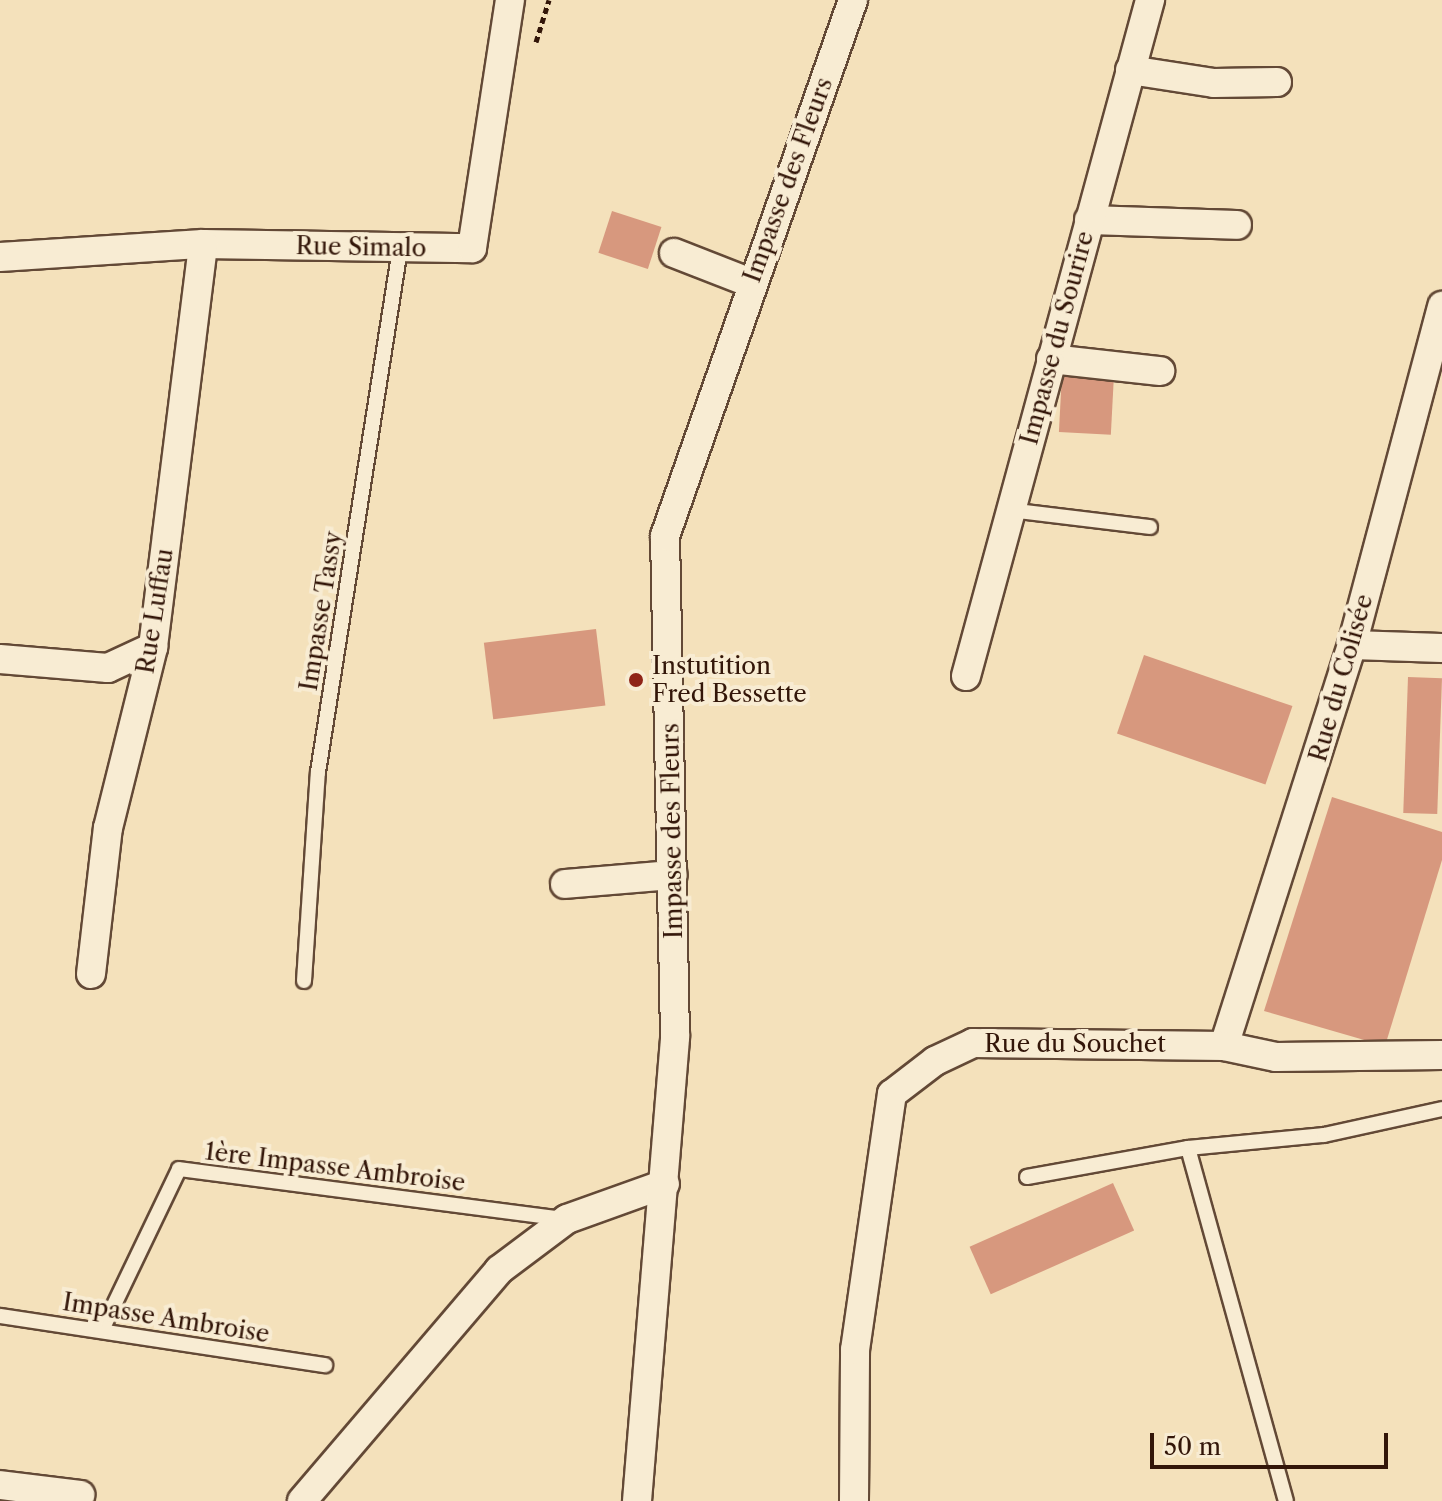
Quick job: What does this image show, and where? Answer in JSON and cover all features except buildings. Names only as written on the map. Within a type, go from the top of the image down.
[{"type":"street","name":"Rue Simalo","points":[[0,257],[203,244],[472,248],[510,0]]},
{"type":"street","name":"Impasse des Fleurs","points":[[637,1501],[675,1037],[665,536],[751,283],[853,0]]},
{"type":"street","name":"Impasse du Sourire","points":[[966,676],[1150,0]]},
{"type":"street","points":[[1130,70],[1214,83],[1277,82]]},
{"type":"street","points":[[1089,220],[1237,225]]},
{"type":"street","name":"Rue Luffau","points":[[91,974],[108,828],[153,647],[203,244]]},
{"type":"street","points":[[674,253],[751,283]]},
{"type":"street","name":"Rue du Colisée","points":[[1224,1046],[1352,645],[1442,306]]},
{"type":"street","points":[[1051,359],[1160,371]]},
{"type":"street","points":[[1352,645],[1442,648]]},
{"type":"street","points":[[0,659],[108,668],[153,647]]},
{"type":"street","points":[[565,884],[673,875]]},
{"type":"street","name":"Rue du Souchet","points":[[854,1501],[855,1350],[892,1094],[973,1043],[1224,1046],[1276,1057],[1442,1055]]},
{"type":"street","points":[[302,1501],[499,1270],[567,1219],[665,1184]]},
{"type":"street","points":[[0,1485],[80,1495]]},
{"type":"lane","name":"Impasse Tassy","points":[[304,981],[318,772],[400,249]]},
{"type":"lane","points":[[1009,510],[1150,527]]},
{"type":"lane","points":[[1027,1177],[1188,1148],[1324,1135],[1442,1109]]},
{"type":"lane","points":[[1188,1148],[1286,1501]]},
{"type":"lane","name":"1ère Impasse Ambroise","points":[[102,1330],[179,1169],[567,1219]]},
{"type":"lane","name":"Impasse Ambroise","points":[[0,1316],[325,1365]]},
{"type":"place","name":"Instutition Fred Bessette","points":[[636,680]]}]
